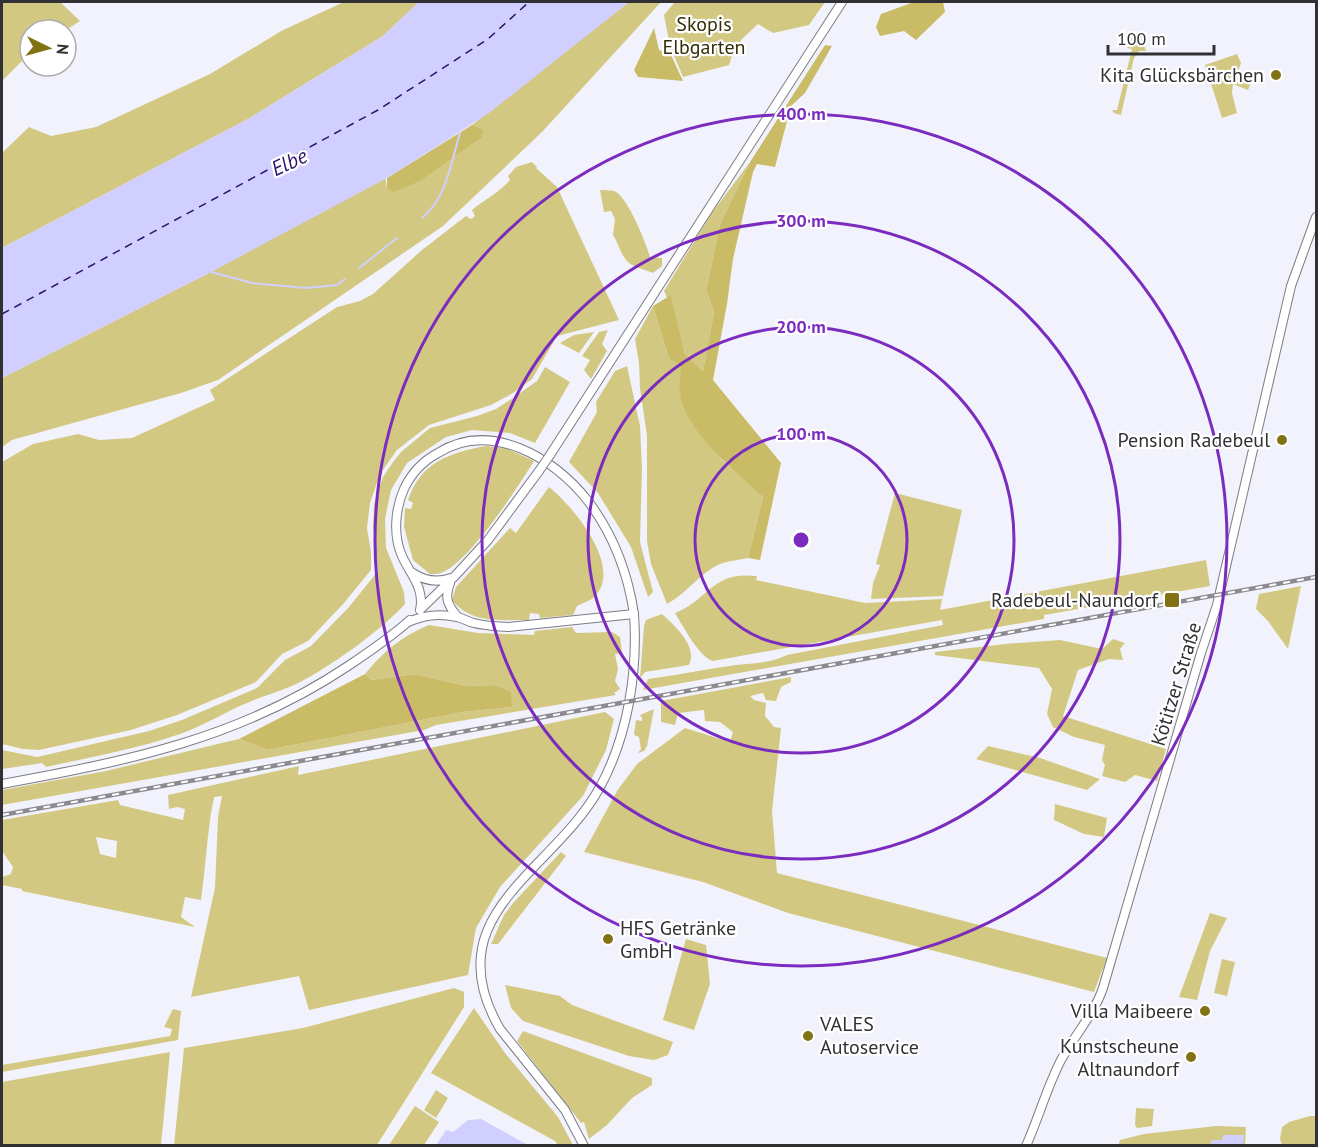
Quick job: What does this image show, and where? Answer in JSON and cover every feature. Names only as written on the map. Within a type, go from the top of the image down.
[{"type":"main road","points":[[2,784],[153,753],[222,731],[276,708],[317,686],[368,653],[420,610],[488,540],[539,471],[842,2]]},
{"type":"main road","points":[[406,623],[430,614],[458,617],[472,623],[507,627],[634,614],[618,554],[602,521],[586,499],[567,480],[532,454],[508,444],[474,440],[450,445],[431,457],[411,476],[399,504],[397,537],[402,555],[412,572],[422,600],[420,610]]},
{"type":"main road","points":[[412,572],[430,581],[452,579]]},
{"type":"main road","points":[[452,579],[447,591],[447,603],[458,617]]},
{"type":"street","name":"Kötitzer Straße","points":[[1026,1146],[1038,1121],[1054,1074],[1071,1042],[1093,1011],[1103,988],[1217,605],[1291,286],[1317,218]]},
{"type":"street","points":[[584,1146],[565,1110],[500,1029],[492,1015],[481,979],[481,952],[485,934],[493,916],[507,897],[579,819],[599,789],[612,763],[620,738],[632,677],[635,643],[634,614]]},
{"type":"green space","points":[[2,2],[60,2],[77,18],[18,18],[18,65],[2,81]]},
{"type":"green space","points":[[344,2],[419,2],[383,36],[248,119],[2,248],[2,153],[29,127],[51,136],[96,127],[210,74],[283,30]]},
{"type":"green space","points":[[629,2],[661,2],[542,132],[443,226],[218,380],[181,393],[12,440],[2,447],[2,378],[211,272],[385,176],[387,189],[483,129],[472,125]]},
{"type":"green space","name":"Skopis Elbgarten","points":[[675,2],[825,2],[809,25],[773,33],[758,24],[741,40],[739,55],[732,56],[729,65],[683,77],[670,46],[664,15]]},
{"type":"green space","points":[[1140,33],[1146,51],[1139,51],[1134,58],[1121,115],[1112,110],[1117,110],[1132,49],[1127,48],[1130,38]]},
{"type":"green space","points":[[1237,54],[1241,63],[1237,74],[1252,80],[1248,90],[1233,84],[1232,93],[1237,113],[1222,118],[1205,65]]},
{"type":"green space","points":[[532,162],[557,187],[619,320],[557,336],[532,379],[513,393],[491,405],[429,425],[397,450],[380,474],[370,503],[367,528],[371,570],[308,641],[282,654],[256,682],[177,715],[131,730],[39,750],[2,744],[2,462],[33,444],[78,434],[99,440],[132,438],[215,400],[210,390],[337,307],[360,301],[373,294],[422,250],[466,216],[471,219],[475,216],[472,210],[506,184],[510,180],[508,176],[516,167]]},
{"type":"green space","points":[[750,162],[720,224],[706,290],[714,312],[703,371],[685,354],[671,296],[667,298],[664,291],[711,214]]},
{"type":"green space","points":[[600,190],[614,191],[619,194],[635,220],[650,257],[662,258],[662,266],[653,273],[633,265],[624,257],[613,235],[615,219],[611,211],[604,212]]},
{"type":"green space","points":[[653,306],[669,359],[681,366],[680,395],[721,459],[763,497],[748,558],[723,563],[713,568],[667,604],[651,564],[647,541],[647,436],[635,339]]},
{"type":"green space","points":[[608,330],[602,344],[607,351],[591,379],[584,370],[590,360],[582,356],[599,332]]},
{"type":"green space","points":[[594,332],[579,353],[560,343],[574,335]]},
{"type":"green space","points":[[627,366],[640,426],[642,469],[640,542],[653,592],[648,597],[631,547],[598,493],[569,462],[597,412],[596,402],[615,371]]},
{"type":"green space","points":[[545,367],[570,382],[535,443],[510,433],[472,430],[446,437],[407,463],[391,490],[385,519],[386,548],[404,592],[405,604],[353,649],[294,685],[180,734],[131,748],[46,767],[42,763],[2,769],[2,750],[37,757],[149,731],[182,720],[257,688],[285,660],[311,646],[349,607],[378,571],[373,528],[374,504],[383,477],[401,452],[430,428],[496,409],[537,381]]},
{"type":"green space","points":[[486,446],[506,448],[534,461],[493,522],[466,554],[443,572],[430,574],[413,560],[404,527],[405,508],[411,509],[413,503],[408,500],[420,477],[438,461],[460,452]]},
{"type":"green space","points":[[549,487],[582,522],[599,554],[603,570],[602,585],[594,597],[577,606],[573,615],[540,618],[539,614],[530,613],[529,620],[487,619],[477,617],[460,608],[452,600],[456,587],[510,528],[516,533]]},
{"type":"green space","points":[[895,493],[962,510],[943,596],[871,599],[873,583],[880,565],[876,564]]},
{"type":"green space","points":[[1206,560],[1210,586],[1044,615],[1044,619],[643,690],[648,679],[768,661],[787,655],[943,625],[942,620],[713,661],[702,654],[675,613],[696,601],[712,587],[730,578],[757,576],[756,580],[865,603],[942,599],[940,610]]},
{"type":"green space","points":[[1301,586],[1288,649],[1268,621],[1256,609],[1259,594]]},
{"type":"green space","points":[[662,614],[679,630],[688,644],[691,658],[689,665],[645,672],[640,678],[646,620]]},
{"type":"green space","points":[[429,625],[478,633],[534,635],[535,631],[572,627],[576,633],[612,632],[620,637],[622,653],[615,654],[618,669],[615,681],[620,689],[614,693],[616,695],[436,725],[424,730],[2,805],[2,790],[106,771],[239,739],[268,750],[463,712],[512,707],[493,685],[466,686],[415,674],[372,680],[365,674],[394,645]]},
{"type":"green space","points":[[1113,639],[1125,643],[1120,649],[1123,660],[1109,659],[1078,670],[1063,716],[1166,749],[1157,781],[1135,775],[1125,782],[1102,776],[1105,765],[1102,760],[1105,745],[1074,737],[1053,727],[1047,714],[1052,689],[1039,668],[935,655],[935,652],[1060,640],[1102,649]]},
{"type":"green space","points":[[791,677],[791,682],[781,687],[776,701],[766,700],[763,693],[750,696],[754,700],[766,703],[765,716],[774,727],[781,728],[772,811],[777,873],[1107,958],[1094,992],[788,913],[703,882],[584,852],[617,791],[637,764],[685,728],[730,742],[733,732],[720,722],[705,721],[704,710],[678,713],[675,725],[661,722],[661,701]]},
{"type":"green space","points":[[654,709],[647,746],[644,751],[638,753],[641,749],[639,737],[634,735],[636,720],[642,721],[640,715]]},
{"type":"green space","points":[[605,712],[614,719],[606,750],[583,796],[500,887],[476,928],[468,975],[309,1010],[299,976],[191,997],[215,888],[218,817],[222,796],[214,797],[201,900],[185,897],[181,917],[195,927],[2,885],[2,877],[11,874],[13,867],[2,851],[2,820],[118,800],[120,805],[183,820],[185,809],[177,807],[169,809],[168,795],[299,766],[298,775]],"holes":[[[96,837],[117,841],[116,858],[100,854]]]},
{"type":"green space","points":[[988,746],[1040,758],[1100,779],[1087,790],[976,759]]},
{"type":"green space","points":[[1055,804],[1107,818],[1104,837],[1084,834],[1054,820]]},
{"type":"green space","points":[[561,852],[566,856],[498,944],[491,944],[504,915]]},
{"type":"green space","points":[[1210,913],[1227,918],[1210,951],[1197,1000],[1179,997]]},
{"type":"green space","points":[[686,939],[706,945],[710,984],[694,1030],[663,1020]]},
{"type":"green space","points":[[1222,959],[1235,962],[1227,996],[1214,993]]},
{"type":"green space","points":[[505,985],[560,996],[572,1005],[673,1042],[668,1055],[654,1060],[629,1056],[523,1021],[511,1008]]},
{"type":"green space","points":[[454,988],[464,992],[464,1007],[377,1145],[174,1145],[184,1048],[303,1028]]},
{"type":"green space","points":[[474,1008],[505,1053],[558,1117],[573,1145],[558,1145],[555,1141],[431,1073]]},
{"type":"green space","points":[[173,1009],[181,1011],[178,1040],[2,1072],[2,1065],[170,1036],[172,1029],[164,1027]]},
{"type":"green space","points":[[523,1031],[652,1078],[652,1085],[632,1098],[607,1125],[589,1139],[584,1122],[581,1123],[517,1041]]},
{"type":"green space","points":[[170,1052],[161,1145],[2,1145],[2,1082]]},
{"type":"green space","points":[[436,1090],[448,1098],[436,1118],[424,1110]]},
{"type":"green space","points":[[415,1106],[439,1122],[424,1145],[389,1145]]},
{"type":"green space","points":[[1136,1108],[1154,1109],[1152,1126],[1137,1128],[1135,1125]]},
{"type":"green space","points":[[1316,1116],[1316,1145],[1282,1145],[1280,1139],[1282,1127],[1289,1122]]},
{"type":"green space","points":[[1216,1126],[1246,1127],[1245,1145],[1120,1146],[1119,1144],[1120,1140],[1144,1134]]},
{"type":"shaded area","points":[[914,2],[943,2],[945,12],[916,40],[904,31],[880,36],[876,27],[881,14]]},
{"type":"shaded area","points":[[654,28],[659,50],[671,55],[683,81],[638,77],[634,70]]},
{"type":"shaded area","points":[[825,45],[832,46],[805,93],[791,106],[775,167],[757,164],[753,172],[733,259],[713,380],[781,463],[760,560],[748,558],[763,497],[727,464],[691,422],[680,394],[681,366],[669,359],[653,306],[671,295],[685,354],[703,371],[714,312],[706,290],[720,224],[750,162]]},
{"type":"shaded area","points":[[472,125],[483,129],[482,137],[420,181],[394,192],[387,189],[387,178]]},
{"type":"shaded area","points":[[365,674],[372,680],[415,674],[466,686],[493,685],[511,692],[512,707],[463,712],[268,750],[239,739]]},
{"type":"water","name":"Elbe","points":[[419,2],[629,2],[489,113],[387,178],[211,272],[2,378],[2,248],[248,119],[383,36]]},
{"type":"water","points":[[481,1119],[528,1145],[436,1145],[446,1130],[453,1132],[468,1120]]},
{"type":"water","points":[[1223,1135],[1244,1135],[1243,1145],[1210,1145],[1212,1140],[1222,1140]]},
{"type":"waterway","points":[[422,218],[443,190],[460,133]]},
{"type":"waterway","points":[[359,268],[397,238]]},
{"type":"waterway","points":[[211,272],[252,283],[306,288],[337,285],[345,279]]},
{"type":"ferry route","points":[[2,314],[378,110],[488,39],[529,2]]},
{"type":"railway","points":[[2,815],[1316,577]]},
{"type":"place","name":"Kita Glücksbärchen","points":[[1276,75]]},
{"type":"place","name":"Pension Radebeul","points":[[1282,440]]},
{"type":"place","name":"Radebeul-Naundorf","points":[[1172,600]]},
{"type":"place","name":"HFS Getränke GmbH","points":[[608,939]]},
{"type":"place","name":"Villa Maibeere","points":[[1205,1011]]},
{"type":"place","name":"VALES Autoservice","points":[[808,1036]]},
{"type":"place","name":"Kunstscheune Altnaundorf","points":[[1191,1057]]}]
